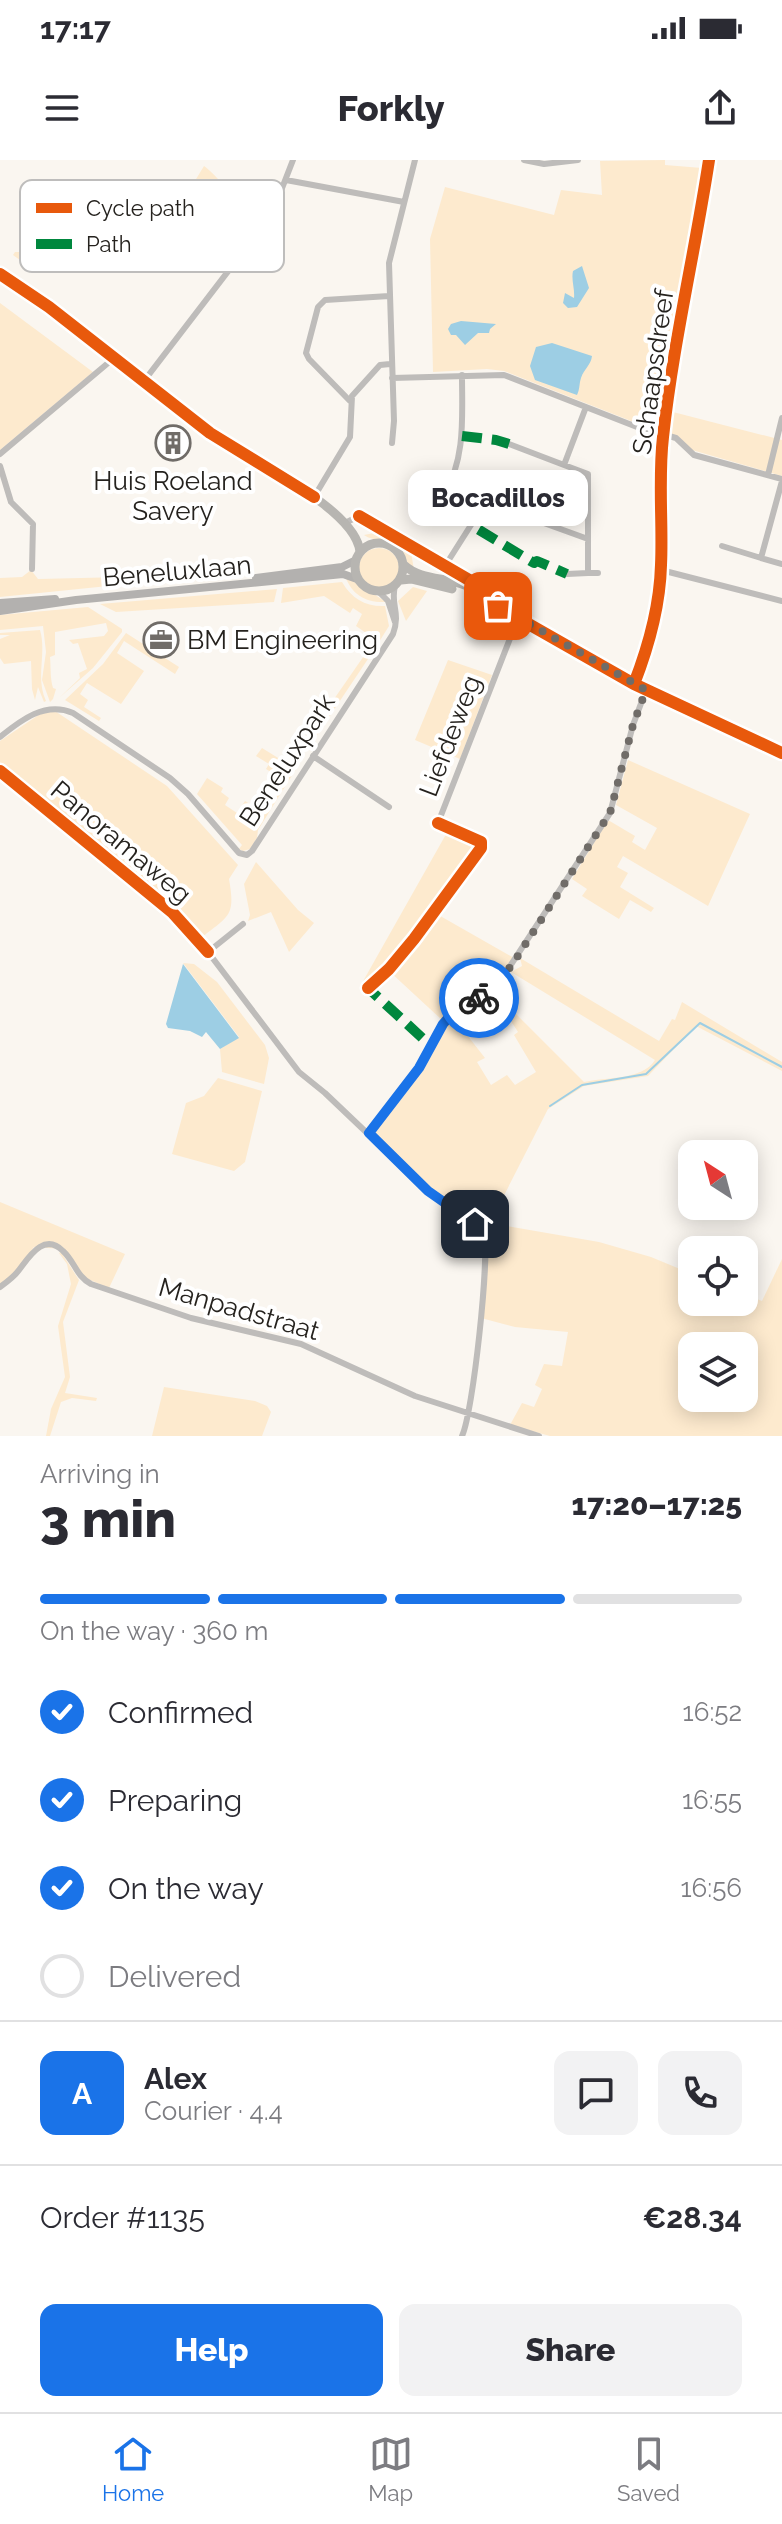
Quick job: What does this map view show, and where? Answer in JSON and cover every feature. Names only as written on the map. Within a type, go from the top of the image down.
[{"type":"main road","points":[[0,274],[49,307],[228,444],[314,497],[347,521],[363,538],[373,544],[392,546],[404,565],[413,572],[477,589],[518,618],[634,684],[782,753]]},
{"type":"main road","points":[[347,521],[358,541],[357,579],[367,589],[379,592],[398,583],[415,580],[469,595],[477,589]]},
{"type":"main road","points":[[358,556],[373,544]]},
{"type":"main road","name":"Beneluxlaan","points":[[0,603],[245,580],[342,567],[358,556]]},
{"type":"main road","points":[[398,583],[404,565]]},
{"type":"main road","name":"Beneluxlaan","points":[[0,611],[76,600],[343,574],[357,579]]},
{"type":"street","points":[[284,185],[293,160]]},
{"type":"street","points":[[392,443],[389,263],[415,160]]},
{"type":"street","points":[[524,160],[578,160]]},
{"type":"street","name":"Schaapsdreef","points":[[634,684],[643,661],[661,570],[663,437],[709,160]]},
{"type":"street","points":[[286,180],[404,202]]},
{"type":"street","points":[[144,381],[228,272]]},
{"type":"street","points":[[314,497],[350,437],[352,417],[350,401],[306,353],[318,307],[325,300],[389,296]]},
{"type":"street","points":[[0,454],[114,358]]},
{"type":"street","points":[[350,401],[380,365],[390,364]]},
{"type":"street","points":[[444,495],[460,456],[463,434],[462,375]]},
{"type":"street","points":[[392,378],[504,375],[663,437],[676,438],[694,455],[782,480],[761,558]]},
{"type":"street","points":[[564,465],[586,407]]},
{"type":"street","points":[[768,475],[782,418]]},
{"type":"street","points":[[509,444],[588,474],[588,573]]},
{"type":"street","points":[[0,466],[11,502],[33,524],[32,569]]},
{"type":"street","points":[[519,514],[588,539]]},
{"type":"street","points":[[347,521],[359,516],[445,566],[477,589]]},
{"type":"street","points":[[445,566],[471,525]]},
{"type":"street","points":[[722,546],[782,564]]},
{"type":"street","points":[[661,570],[782,601]]},
{"type":"street","points":[[567,574],[598,573]]},
{"type":"street","points":[[395,626],[398,615],[393,598],[398,583]]},
{"type":"street","points":[[379,592],[388,601],[395,626]]},
{"type":"street","name":"Liefdeweg","points":[[438,823],[518,618]]},
{"type":"street","name":"Beneluxpark","points":[[0,737],[42,711],[58,708],[73,713],[179,785],[244,855],[252,851],[395,626]]},
{"type":"street","points":[[369,1133],[419,1068],[443,1024],[501,980],[594,840],[615,799],[630,736],[646,690]]},
{"type":"street","points":[[313,756],[389,807]]},
{"type":"street","points":[[243,924],[208,952],[299,1072],[369,1133],[428,1191],[479,1227],[485,1235],[470,1415],[462,1436]]},
{"type":"street","name":"Manpadstraat","points":[[0,1287],[15,1275],[32,1251],[55,1246],[66,1255],[82,1280],[91,1284],[191,1318],[301,1344],[415,1396],[539,1436]]},
{"type":"shaded area","points":[[665,160],[665,165],[702,168],[659,432],[504,371],[433,372],[430,239],[445,187],[554,215],[561,190],[602,195],[600,161]]},
{"type":"shaded area","points":[[204,166],[219,180],[195,180]]},
{"type":"shaded area","points":[[0,303],[93,372],[0,450]]},
{"type":"shaded area","points":[[673,412],[782,440],[782,476],[692,450],[678,436],[671,434]]},
{"type":"shaded area","points":[[379,532],[411,552],[414,570],[395,545],[364,535]]},
{"type":"shaded area","points":[[379,548],[393,554],[399,568],[393,582],[379,588],[365,582],[359,568],[365,554]]},
{"type":"shaded area","points":[[177,568],[177,579],[0,597],[0,578],[22,577],[31,570],[38,579],[166,576]]},
{"type":"shaded area","points":[[345,576],[386,602],[361,596]]},
{"type":"shaded area","points":[[342,582],[360,601],[385,606],[389,626],[379,642],[356,626],[362,614],[353,608],[350,613],[324,596],[281,603],[283,588]]},
{"type":"shaded area","points":[[413,587],[427,591],[406,621],[398,601]]},
{"type":"shaded area","points":[[277,589],[274,602],[116,612],[100,604]]},
{"type":"shaded area","points":[[88,607],[122,629],[122,632],[93,668],[59,698],[80,678],[79,673],[87,669],[78,643],[73,644],[69,640],[104,636],[108,631],[106,623],[55,632],[55,655],[50,657],[52,684],[56,689],[50,702],[42,680],[46,652],[43,626],[0,630],[0,615]]},
{"type":"shaded area","points":[[40,630],[44,702],[38,687],[35,700],[31,661],[4,664],[0,658],[0,639],[10,635],[0,633]]},
{"type":"shaded area","points":[[126,633],[179,667],[175,674],[124,641],[117,653],[144,671],[121,704],[87,683],[80,694],[88,700],[84,707],[101,718],[99,721],[65,700],[103,664]]},
{"type":"shaded area","points":[[368,650],[372,653],[313,741],[307,738]]},
{"type":"shaded area","points":[[448,660],[492,675],[460,759],[415,740]]},
{"type":"shaded area","points":[[55,711],[167,786],[238,865],[229,879],[231,902],[228,915],[200,939],[173,911],[0,769],[0,741],[40,714]]},
{"type":"shaded area","points":[[262,748],[296,769],[258,830],[250,849],[243,851],[239,849],[242,845],[197,794],[207,778],[223,788],[221,792],[229,798],[225,805],[237,813],[245,801],[253,806],[274,774],[266,769],[269,764],[256,756]]},
{"type":"shaded area","points":[[628,760],[750,814],[708,906],[623,856],[617,867],[628,873],[620,887],[654,908],[651,912],[630,900],[619,919],[582,896],[587,889],[572,879],[608,820],[635,836],[632,842],[645,850],[657,828],[616,805]]},
{"type":"shaded area","points":[[449,829],[478,841],[482,844],[481,848],[412,941],[367,988],[362,983]]},
{"type":"shaded area","points":[[256,862],[298,910],[314,923],[289,952],[271,912],[248,921],[250,915],[244,884]]},
{"type":"shaded area","points":[[435,913],[514,958],[489,986],[442,1020],[389,971]]},
{"type":"shaded area","points":[[520,958],[659,1041],[672,1019],[675,1020],[682,1002],[782,1062],[782,1071],[696,1026],[648,1076],[584,1086],[548,1109],[490,1223],[599,1242],[678,1268],[678,1316],[758,1316],[758,1299],[762,1301],[782,1259],[782,1436],[550,1436],[510,1425],[522,1403],[534,1407],[542,1389],[535,1385],[544,1364],[562,1366],[568,1332],[515,1327],[481,1318],[487,1227],[431,1190],[374,1136],[383,1118],[422,1067],[453,1017],[485,1058],[477,1062],[491,1085],[507,1075],[515,1085],[536,1072],[514,1035],[518,1032],[507,1015],[513,1011],[584,1082],[633,1074],[655,1060],[511,972],[522,966]]},
{"type":"shaded area","points":[[183,963],[194,964],[217,982],[265,1045],[269,1058],[264,1084],[222,1072],[220,1049],[239,1037]]},
{"type":"shaded area","points":[[218,1078],[262,1091],[245,1162],[234,1171],[172,1154],[186,1103],[204,1096]]},
{"type":"shaded area","points":[[0,1202],[125,1254],[109,1288],[83,1277],[63,1249],[34,1247],[19,1268],[0,1285]]},
{"type":"shaded area","points":[[61,1252],[79,1280],[63,1322],[70,1377],[65,1393],[97,1398],[96,1401],[72,1398],[61,1402],[50,1436],[46,1436],[51,1409],[65,1377],[58,1326],[71,1284]]},
{"type":"shaded area","points":[[164,1387],[255,1401],[267,1406],[271,1412],[262,1436],[152,1436]]},
{"type":"water","points":[[582,266],[589,288],[577,307],[568,308],[563,303],[565,293],[574,298],[573,271]]},
{"type":"water","points":[[461,321],[496,324],[489,333],[478,333],[465,345],[448,329],[451,324]]},
{"type":"water","points":[[552,343],[592,356],[577,395],[535,380],[530,366],[536,347]]},
{"type":"water","points":[[183,964],[239,1038],[220,1049],[206,1032],[202,1037],[190,1031],[168,1028],[166,1024]]},
{"type":"waterway","points":[[550,1106],[582,1085],[646,1074],[700,1023],[782,1067]]},
{"type":"marked path","points":[[462,436],[509,444]]},
{"type":"marked path","points":[[444,495],[475,508],[471,525],[534,563],[537,561],[567,574]]},
{"type":"marked path","points":[[373,984],[368,988],[431,1046]]},
{"type":"cycle path","points":[[634,684],[656,610],[661,565],[663,437],[672,367],[709,160]]},
{"type":"cycle path","points":[[0,274],[49,307],[210,433],[314,497]]},
{"type":"cycle path","points":[[359,516],[476,584]]},
{"type":"cycle path","points":[[518,618],[634,684],[782,753]]},
{"type":"cycle path","name":"Panoramaweg","points":[[0,771],[172,912],[208,952]]},
{"type":"cycle path","points":[[368,988],[414,939],[481,848],[481,842],[438,823]]},
{"type":"way so far","points":[[479,998],[501,980],[512,965],[610,813],[633,725],[646,690],[498,606]]},
{"type":"place","name":"Huis Roeland Savery","points":[[173,443]]},
{"type":"place","name":"Bocadillos","points":[[498,606]]},
{"type":"place","name":"BM Engineering","points":[[161,640]]},
{"type":"route","points":[[475,1224],[428,1191],[369,1133],[419,1068],[443,1024],[459,1009],[479,998]]}]
